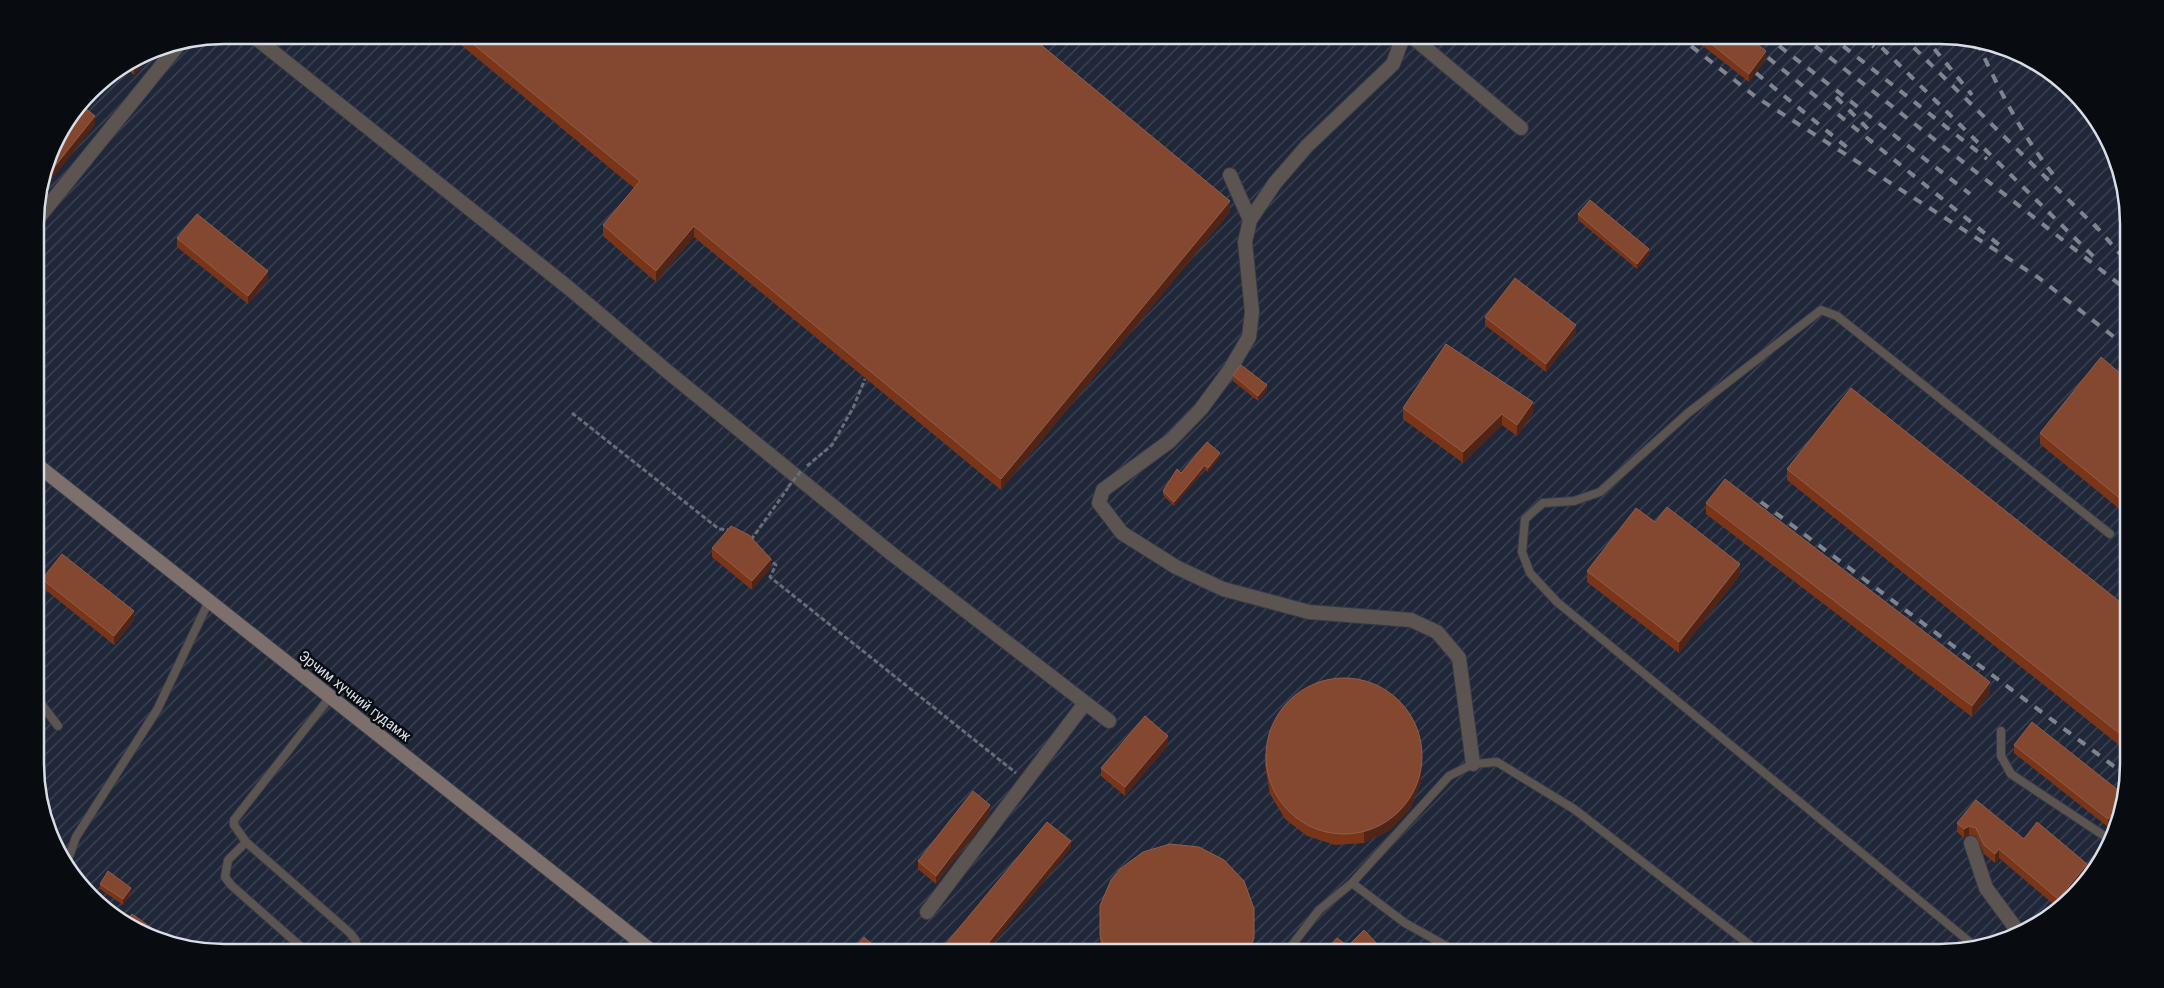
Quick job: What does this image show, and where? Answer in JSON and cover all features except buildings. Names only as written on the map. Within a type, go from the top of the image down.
[{"type":"main road","name":"Эрчим хүчний гудамж","points":[[44,470],[643,944]]},
{"type":"street","points":[[263,44],[570,289],[668,372],[892,554],[1109,721]]},
{"type":"street","points":[[1401,44],[1393,64],[1307,146],[1275,183],[1250,220],[1245,242],[1252,312],[1249,337],[1229,371],[1201,409],[1170,441],[1103,490],[1098,503],[1122,533],[1176,567],[1223,589],[1309,612],[1411,620],[1437,632],[1459,658],[1473,764]]},
{"type":"street","points":[[1421,44],[1521,128]]},
{"type":"street","points":[[44,212],[173,51]]},
{"type":"street","points":[[1230,175],[1250,220]]},
{"type":"street","points":[[927,912],[1085,703]]},
{"type":"street","points":[[1971,843],[1986,888],[2016,928]]},
{"type":"lane","points":[[1970,942],[1557,602],[1530,573],[1522,552],[1525,519],[1544,503],[1574,500],[1600,492],[1688,413],[1821,310],[1837,316],[2110,534]]},
{"type":"lane","points":[[69,856],[76,837],[156,710],[209,600]]},
{"type":"lane","points":[[330,697],[234,820],[234,826],[246,842],[350,933],[356,944]]},
{"type":"lane","points":[[44,708],[58,726]]},
{"type":"lane","points":[[2000,731],[2001,756],[2011,774],[2105,837]]},
{"type":"lane","points":[[1293,944],[1319,910],[1352,883],[1449,776],[1473,764],[1497,762],[1574,809],[1748,944]]},
{"type":"lane","points":[[246,842],[228,860],[225,876],[231,885],[298,944]]},
{"type":"lane","points":[[1352,883],[1405,923],[1443,944]]},
{"type":"path","points":[[742,538],[750,543],[788,487],[802,470],[832,445],[853,408],[865,379]]},
{"type":"path","points":[[572,413],[719,529],[729,529],[736,534]]},
{"type":"path","points":[[763,554],[776,565],[770,577],[1026,781]]},
{"type":"shaded area","points":[[212,44],[1952,44],[1975,47],[2009,57],[2050,81],[2083,114],[2107,155],[2119,200],[2120,776],[2117,799],[2107,833],[2083,874],[2050,907],[2009,931],[1975,941],[1952,944],[212,944],[189,941],[155,931],[114,907],[81,874],[57,833],[45,788],[44,212],[50,177],[62,144],[81,114],[105,88],[124,74],[155,57],[189,47]]},
{"type":"railway","points":[[1688,44],[1756,97],[2039,278],[2120,342]]},
{"type":"railway","points":[[1751,44],[2003,248]]},
{"type":"railway","points":[[1777,44],[1970,194]]},
{"type":"railway","points":[[1812,44],[2120,285]]},
{"type":"railway","points":[[1840,44],[1987,159]]},
{"type":"railway","points":[[1870,44],[1874,47]]},
{"type":"railway","points":[[1878,44],[2096,259]]},
{"type":"railway","points":[[1910,44],[2098,229]]},
{"type":"railway","points":[[1930,44],[1972,95]]},
{"type":"railway","points":[[1980,48],[2022,130],[2056,178]]},
{"type":"railway","points":[[1756,73],[1849,149]]},
{"type":"railway","points":[[1836,97],[1872,133]]},
{"type":"railway","points":[[2094,224],[2120,254]]},
{"type":"railway","points":[[1761,502],[2120,771]]}]
